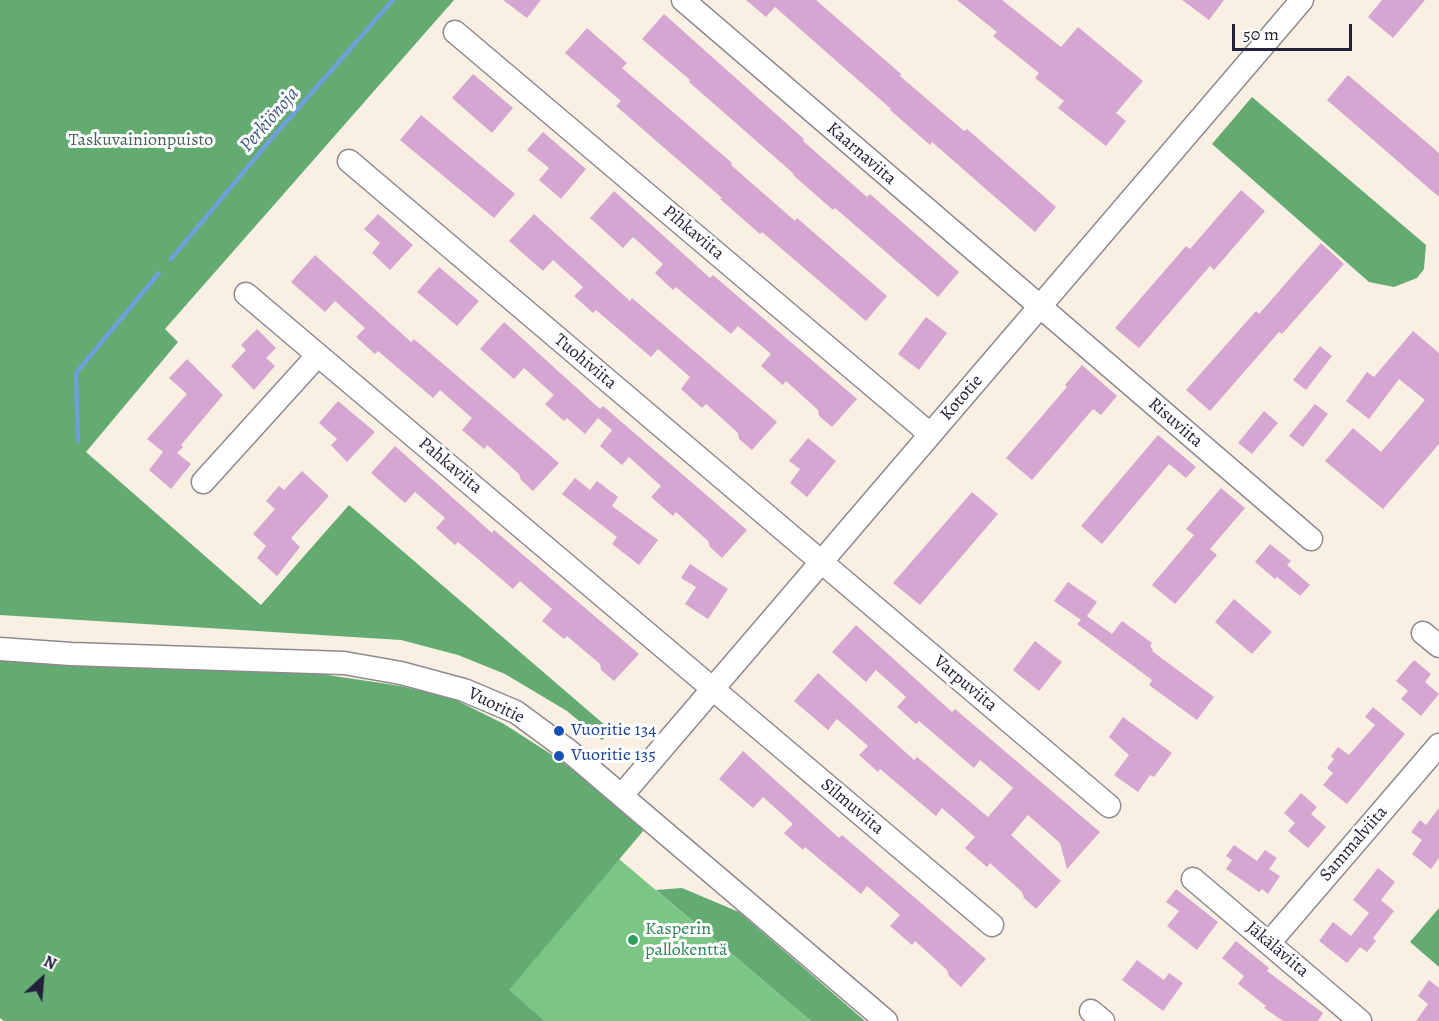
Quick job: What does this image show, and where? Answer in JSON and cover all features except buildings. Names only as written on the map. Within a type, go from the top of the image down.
[{"type":"street","name":"Kaarnaviita","points":[[683,0],[1039,307]]},
{"type":"street","name":"Kototie","points":[[622,795],[1298,1]]},
{"type":"street","name":"Pihkaviita","points":[[455,32],[930,434]]},
{"type":"street","name":"Tuohiviita","points":[[350,161],[821,562]]},
{"type":"street","name":"Pahkaviita","points":[[246,294],[712,689]]},
{"type":"street","name":"Risuviita","points":[[1039,307],[1311,539]]},
{"type":"street","points":[[203,482],[318,355]]},
{"type":"street","name":"Varpuviita","points":[[821,562],[1109,806]]},
{"type":"street","name":"Vuoritie","points":[[0,649],[71,654],[344,663],[400,673],[464,690],[516,712],[569,751],[886,1021]]},
{"type":"street","name":"Silmuviita","points":[[712,689],[992,925]]},
{"type":"street","name":"Sammalviita","points":[[1269,943],[1439,745]]},
{"type":"street","name":"Jäkäläviita","points":[[1193,879],[1360,1021]]},
{"type":"green space","name":"Taskuvainionpuisto","points":[[0,0],[454,0],[165,329],[178,342],[86,452],[261,605],[349,505],[613,732],[602,740],[567,711],[505,674],[458,655],[401,640],[0,615]]},
{"type":"green space","points":[[1252,97],[1426,245],[1424,269],[1417,278],[1394,287],[1369,282],[1212,144]]},
{"type":"green space","points":[[0,659],[314,673],[401,686],[454,699],[504,724],[557,758],[611,799],[644,830],[509,990],[545,1021],[4,1021],[0,1018]]},
{"type":"green space","name":"Kasperin pallokenttä","points":[[619,859],[811,1021],[545,1021],[508,990]]},
{"type":"green space","points":[[682,888],[739,912],[865,1021],[811,1021],[656,890]]},
{"type":"green space","points":[[1439,908],[1439,967],[1410,942]]},
{"type":"waterway","name":"Perkiönoja","points":[[171,259],[272,138],[393,0]]},
{"type":"waterway","name":"Perkiönoja","points":[[78,441],[76,373],[159,273]]},
{"type":"place","name":"Vuoritie 134","points":[[559,731]]},
{"type":"place","name":"Vuoritie 135","points":[[559,756]]},
{"type":"place","name":"Kasperin pallokenttä","points":[[633,940]]}]
